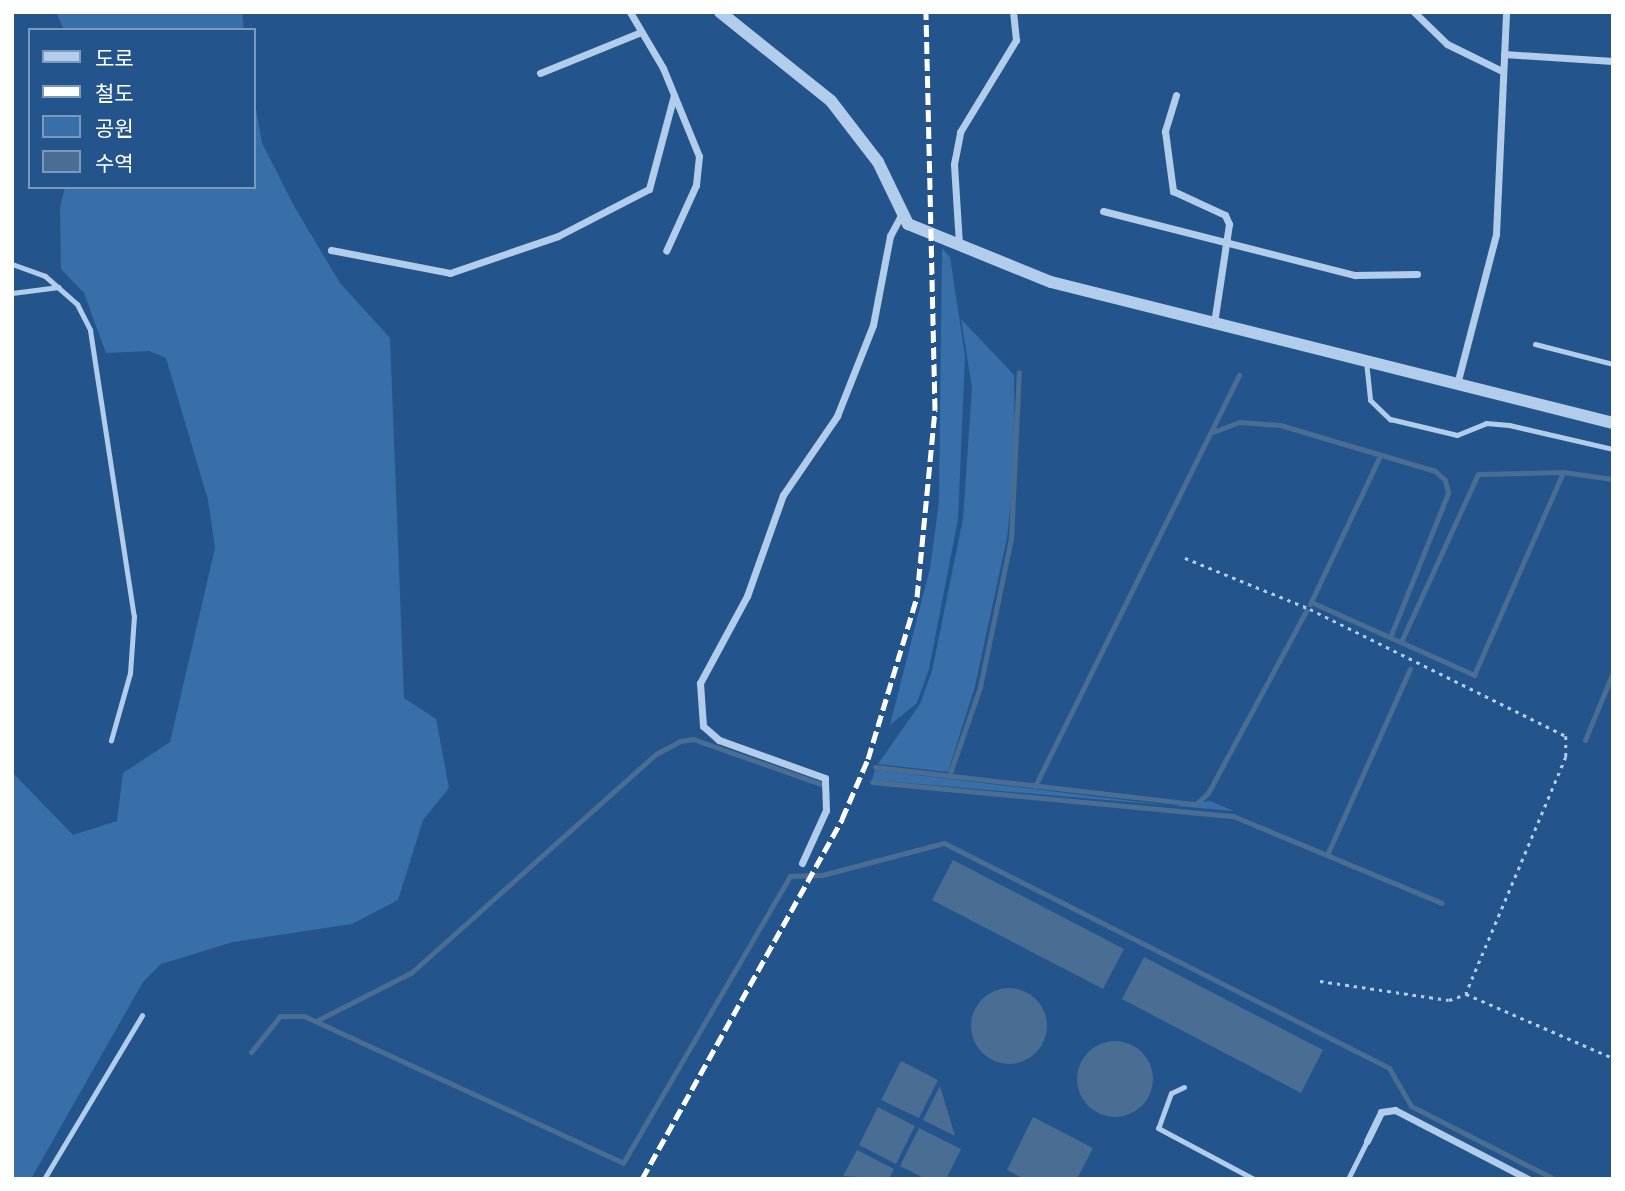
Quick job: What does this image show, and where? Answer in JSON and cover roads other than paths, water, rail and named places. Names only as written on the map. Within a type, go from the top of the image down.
[{"type":"street","points":[[630,12],[674,95],[700,169],[666,251]]},
{"type":"street","points":[[720,12],[831,101],[878,162],[901,215],[908,224],[1051,282],[1613,423]]},
{"type":"street","points":[[959,244],[954,164],[960,132],[1016,40],[1013,12]]},
{"type":"street","points":[[1414,12],[1447,44],[1503,71]]},
{"type":"street","points":[[1457,384],[1496,234],[1506,12]]},
{"type":"street","points":[[540,73],[641,32]]},
{"type":"street","points":[[1504,54],[1613,61]]},
{"type":"street","points":[[331,250],[450,273],[558,236],[649,189],[674,95]]},
{"type":"street","points":[[1176,95],[1165,131],[1173,191],[1225,215],[1228,243],[1214,323]]},
{"type":"street","points":[[1103,211],[1355,275],[1417,274]]},
{"type":"street","points":[[802,863],[826,810],[825,778],[719,740],[703,726],[699,683],[747,596],[783,495],[837,416],[873,325],[890,236],[901,215]]},
{"type":"street","points":[[1367,1140],[1381,1112],[1395,1110],[1528,1179]]},
{"type":"lane","points":[[12,264],[30,268],[59,287],[77,304],[90,330],[130,570],[132,660],[111,740]]},
{"type":"lane","points":[[12,293],[59,287]]},
{"type":"lane","points":[[1535,344],[1613,364]]},
{"type":"lane","points":[[1366,361],[1370,400],[1390,419],[1457,435],[1486,423],[1509,425],[1613,449]]},
{"type":"lane","points":[[44,1179],[142,1015]]},
{"type":"lane","points":[[1184,1087],[1171,1093],[1158,1128],[1254,1179]]},
{"type":"lane","points":[[1348,1179],[1367,1140]]},
{"type":"lane","points":[[1506,1179],[1511,1170]]},
{"type":"water","points":[[953,860],[1124,949],[1103,989],[932,900]]},
{"type":"water","points":[[1144,957],[1323,1050],[1301,1093],[1122,999]]},
{"type":"water","points":[[1009,988],[1023,991],[1036,999],[1044,1012],[1047,1026],[1044,1040],[1036,1053],[1023,1061],[1009,1064],[995,1061],[982,1053],[974,1040],[971,1026],[974,1012],[982,999],[995,991]]},
{"type":"water","points":[[1115,1041],[1129,1044],[1142,1052],[1150,1065],[1153,1079],[1150,1093],[1142,1106],[1129,1114],[1115,1117],[1101,1114],[1088,1106],[1080,1093],[1077,1079],[1080,1065],[1088,1052],[1101,1044]]},
{"type":"water","points":[[901,1061],[938,1080],[919,1118],[881,1100]]},
{"type":"water","points":[[940,1086],[955,1136],[923,1120]]},
{"type":"water","points":[[878,1107],[915,1126],[896,1164],[859,1145]]},
{"type":"water","points":[[1033,1117],[1093,1148],[1077,1179],[1024,1179],[1007,1170]]},
{"type":"water","points":[[919,1128],[961,1149],[946,1179],[926,1179],[900,1166]]},
{"type":"water","points":[[857,1150],[894,1169],[889,1179],[843,1176]]},
{"type":"waterway","points":[[949,776],[980,687],[1011,539],[1019,372]]},
{"type":"waterway","points":[[1035,786],[1239,375]]},
{"type":"waterway","points":[[1213,432],[1239,422],[1280,425],[1435,471],[1445,480],[1448,493],[1390,637]]},
{"type":"waterway","points":[[1310,604],[1379,458]]},
{"type":"waterway","points":[[1311,602],[1474,675],[1563,472]]},
{"type":"waterway","points":[[1401,642],[1478,474],[1563,472],[1613,479]]},
{"type":"waterway","points":[[875,767],[1196,804],[1208,793],[1306,611]]},
{"type":"waterway","points":[[1327,855],[1410,669]]},
{"type":"waterway","points":[[1585,740],[1613,672]]},
{"type":"waterway","points":[[316,1021],[412,972],[656,754],[680,741],[693,739],[821,784]]},
{"type":"waterway","points":[[872,782],[1233,816],[1442,903]]},
{"type":"waterway","points":[[251,1052],[280,1016],[304,1016],[623,1163],[790,876],[822,875],[944,843],[1389,1068],[1411,1106],[1554,1179]]},
{"type":"railway","points":[[642,1179],[842,819],[868,759],[917,597],[935,410],[926,12]]}]
